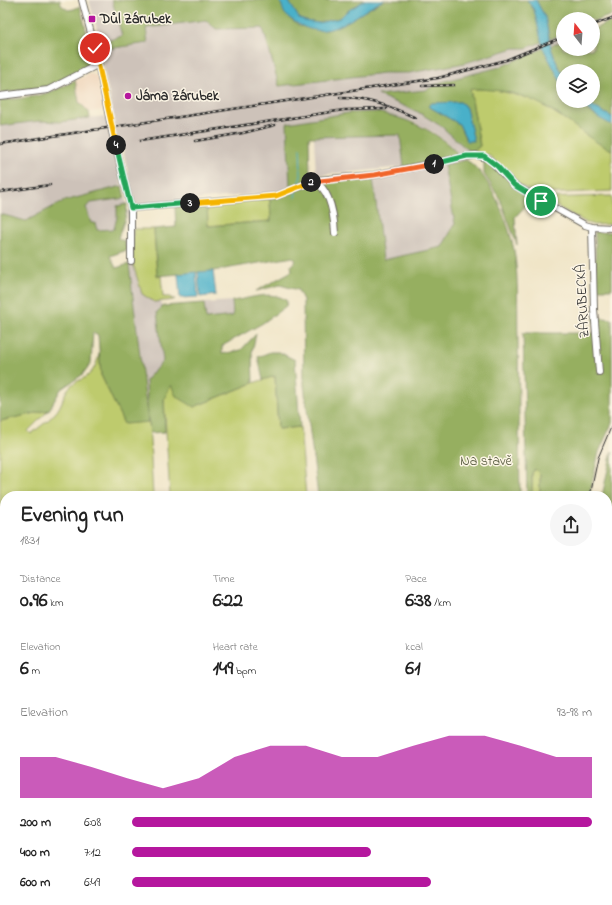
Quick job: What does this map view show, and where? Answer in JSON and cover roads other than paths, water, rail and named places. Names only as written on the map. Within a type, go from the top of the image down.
[{"type":"street","points":[[82,0],[99,64],[112,131],[131,208],[131,261]]},
{"type":"street","points":[[0,96],[46,91],[58,87],[99,64]]},
{"type":"street","points":[[131,208],[276,196],[314,181],[374,175],[467,156],[480,155],[489,159],[514,185],[592,228],[612,228]]},
{"type":"street","points":[[314,181],[319,184],[333,210],[335,233]]},
{"type":"street","name":"ZÁRUBECKÁ","points":[[592,228],[595,324],[599,372]]},
{"type":"water","points":[[279,0],[288,0],[299,18],[305,21],[318,23],[340,18],[346,12],[365,0],[384,0],[337,27],[326,30],[314,30],[301,25],[287,16]]},
{"type":"water","points":[[527,0],[536,0],[545,17],[551,48],[557,64],[556,64],[556,73],[543,48],[534,10]]},
{"type":"water","points":[[460,102],[466,108],[474,141],[467,141],[459,124],[428,106],[432,103]]},
{"type":"water","points":[[585,108],[596,108],[612,117],[612,125]]},
{"type":"water","points":[[213,271],[216,295],[200,297],[198,272]]},
{"type":"water","points":[[196,272],[198,297],[180,298],[178,274]]},
{"type":"waterway","points":[[298,185],[301,176],[300,148]]},
{"type":"waterway","points":[[295,197],[296,191]]},
{"type":"tram line","points":[[591,491],[598,458],[612,425]]},
{"type":"railway","points":[[600,22],[612,18]]},
{"type":"railway","points":[[0,144],[438,78],[506,60],[556,40]]},
{"type":"railway","points":[[422,86],[454,85]]},
{"type":"railway","points":[[340,98],[369,101],[416,118]]},
{"type":"railway","points":[[140,141],[344,110],[386,109]]},
{"type":"railway","points":[[195,141],[243,133],[275,125]]},
{"type":"railway","points":[[0,192],[50,185]]},
{"type":"place","name":"Důl Zárubek","points":[[92,19]]},
{"type":"place","name":"Jáma Zárubek","points":[[128,96]]},
{"type":"park label","name":"Na stavě","points":[[486,461]]}]
